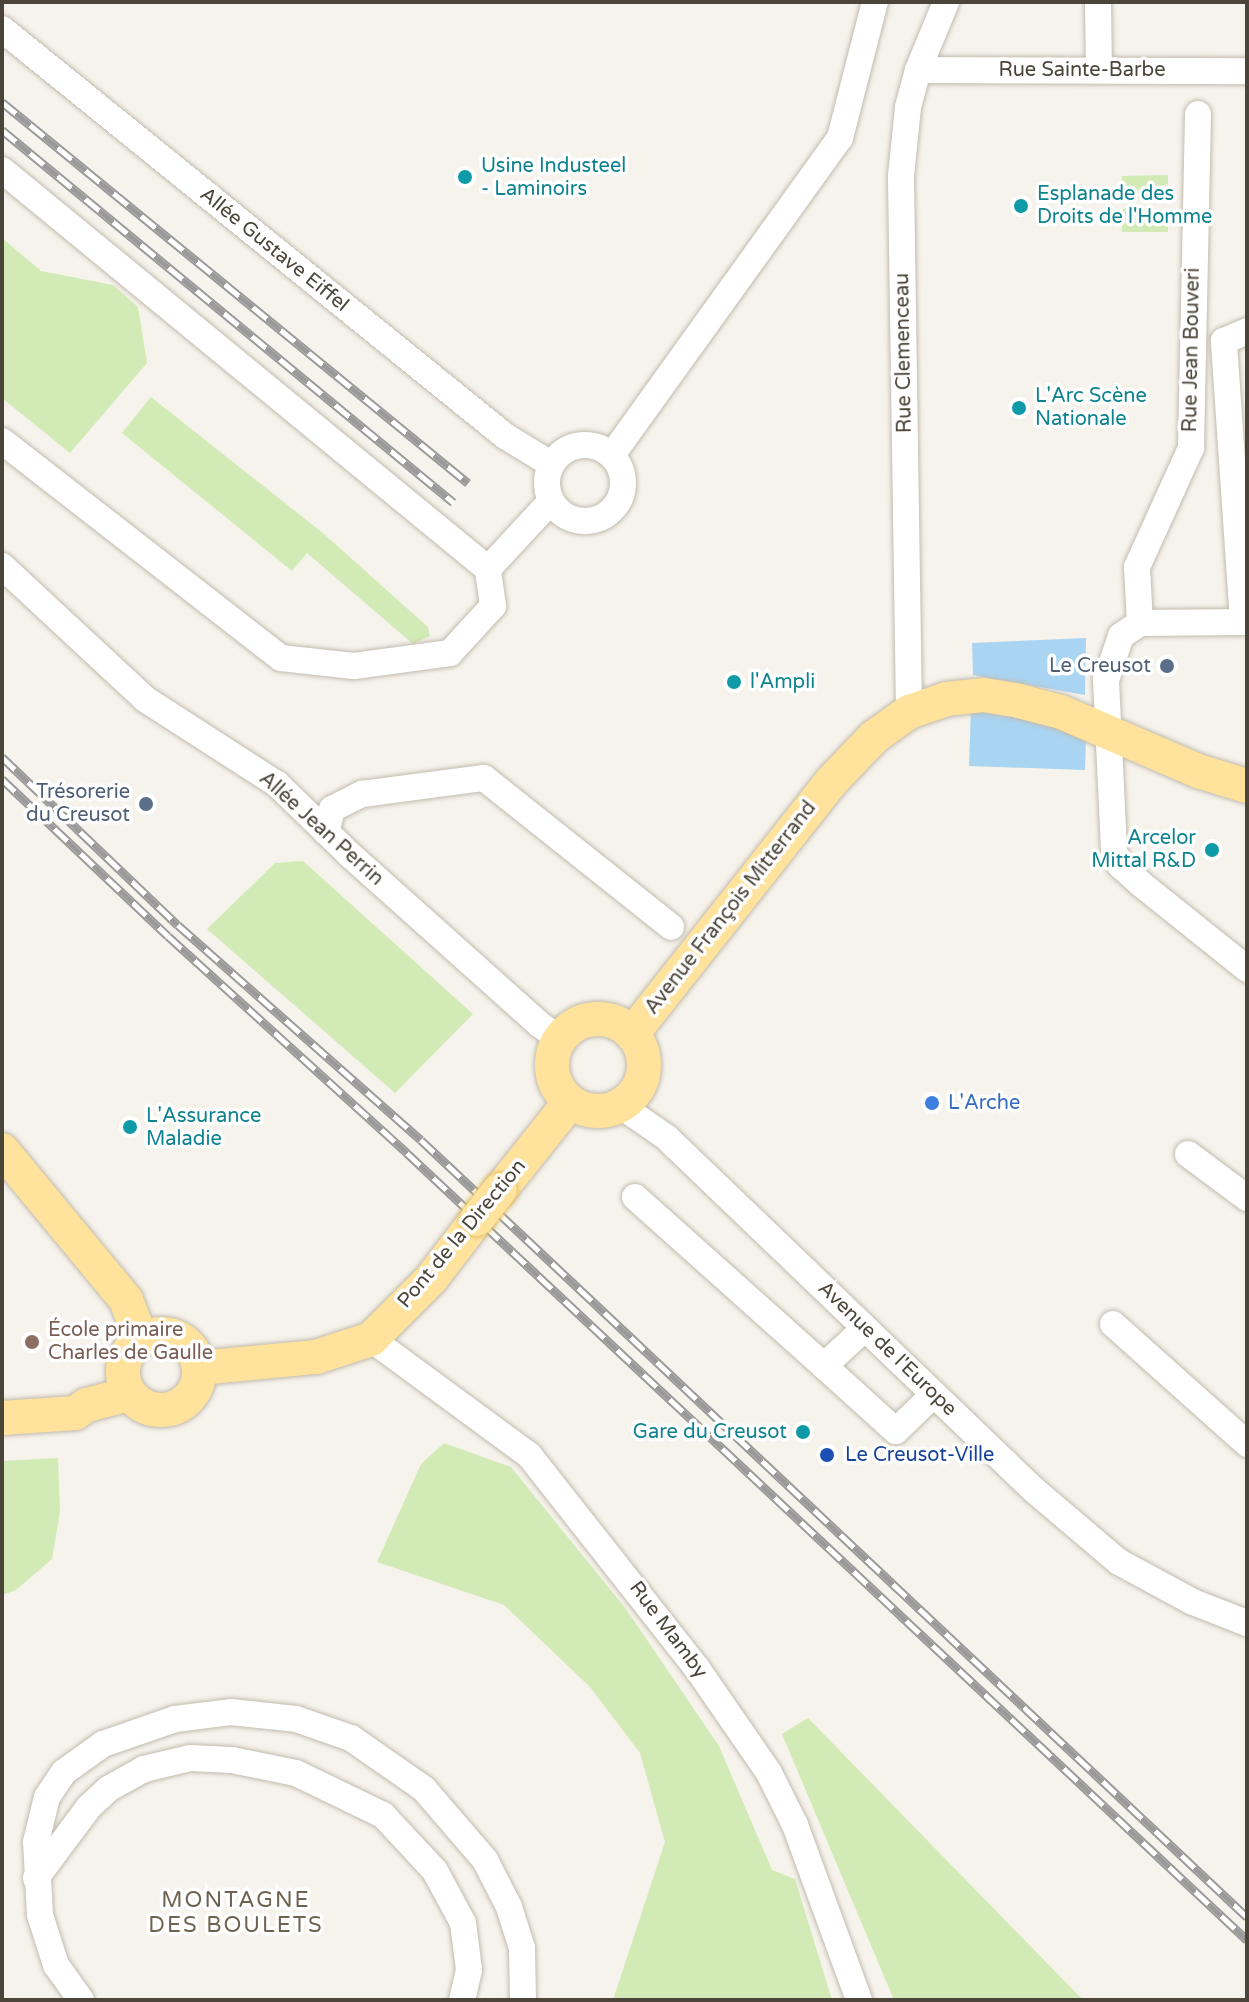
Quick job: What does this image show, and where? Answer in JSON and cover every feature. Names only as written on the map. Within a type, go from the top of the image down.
[{"type":"main road","name":"Avenue François Mitterrand","points":[[632,1034],[830,783],[874,737],[909,712],[946,699],[983,695],[1061,712],[1161,756],[1247,786]]},
{"type":"main road","points":[[595,1019],[622,1025],[632,1034],[640,1045],[645,1072],[632,1097],[621,1106],[595,1112],[563,1112],[554,1079],[554,1051],[560,1039],[570,1029],[595,1019]]},
{"type":"main road","name":"Pont de la Direction","points":[[199,1368],[316,1357],[371,1339],[431,1279],[563,1112]]},
{"type":"main road","points":[[2,1150],[126,1300],[141,1339]]},
{"type":"main road","points":[[153,1334],[178,1338],[195,1356],[199,1368],[193,1392],[174,1408],[149,1408],[129,1394],[122,1370],[125,1358],[141,1339],[153,1334]]},
{"type":"main road","points":[[2,1418],[75,1413],[129,1394]]},
{"type":"street","points":[[612,455],[840,138],[875,2]]},
{"type":"street","name":"Rue Clemenceau","points":[[909,712],[901,176],[908,107],[918,70],[946,2]]},
{"type":"street","points":[[1098,2],[1099,70]]},
{"type":"street","name":"Allée Gustave Eiffel","points":[[2,29],[505,436],[551,464]]},
{"type":"street","name":"Rue Sainte-Barbe","points":[[918,70],[1247,71]]},
{"type":"street","name":"Rue Jean Bouveri","points":[[1140,623],[1137,567],[1191,448],[1198,114]]},
{"type":"street","points":[[2,170],[488,569],[493,606],[450,653],[354,666],[281,658],[2,441]]},
{"type":"street","points":[[1191,343],[1235,336],[1245,622],[1140,623],[1121,636],[1106,680],[1112,838],[1120,865],[1210,942],[1247,969]]},
{"type":"street","points":[[579,445],[591,445],[612,455],[619,465],[623,488],[620,500],[604,517],[580,521],[559,511],[547,489],[551,464],[568,448],[579,445]]},
{"type":"street","points":[[488,569],[551,501]]},
{"type":"street","name":"Allée Jean Perrin","points":[[2,566],[145,699],[277,784],[510,998],[560,1039]]},
{"type":"street","points":[[326,832],[332,809],[362,794],[484,778],[671,927]]},
{"type":"street","name":"Avenue de l'Europe","points":[[621,1106],[666,1137],[1034,1490],[1119,1562],[1193,1602],[1247,1623]]},
{"type":"street","points":[[1188,1154],[1247,1198]]},
{"type":"street","points":[[635,1197],[896,1431],[934,1394]]},
{"type":"street","points":[[1113,1324],[1247,1444]]},
{"type":"street","points":[[824,1366],[865,1328]]},
{"type":"street","name":"Rue Mamby","points":[[371,1339],[529,1455],[696,1667],[769,1773],[795,1825],[859,2000]]},
{"type":"street","points":[[81,2000],[56,1965],[40,1915],[36,1842],[47,1797],[64,1772],[103,1744],[175,1719],[231,1712],[313,1723],[351,1738],[424,1789],[485,1860],[509,1907],[522,1948],[523,2000]]},
{"type":"street","points":[[36,1878],[89,1807],[108,1789],[144,1769],[190,1758],[232,1760],[296,1773],[383,1815],[435,1871],[463,1923],[469,1970],[462,2000]]},
{"type":"green space","points":[[1168,175],[1168,184],[1156,188],[1151,199],[1122,199],[1122,176]]},
{"type":"green space","points":[[1122,209],[1150,209],[1156,220],[1168,224],[1168,232],[1122,232]]},
{"type":"green space","points":[[2,238],[41,271],[113,285],[138,307],[147,363],[70,453],[2,398]]},
{"type":"green space","points":[[151,397],[324,534],[428,627],[430,636],[413,644],[307,553],[292,571],[122,433]]},
{"type":"green space","points":[[303,861],[473,1014],[395,1093],[207,929],[275,863]]},
{"type":"green space","points":[[444,1443],[511,1467],[626,1609],[719,1746],[772,1870],[795,1879],[832,2000],[613,2000],[665,1842],[640,1753],[590,1687],[504,1605],[377,1562],[421,1464]]},
{"type":"green space","points":[[58,1458],[60,1512],[52,1559],[16,1590],[2,1595],[2,1461]]},
{"type":"green space","points":[[808,1718],[1084,2000],[894,2000],[782,1734]]},
{"type":"water","points":[[1086,638],[1085,695],[973,675],[972,643]]},
{"type":"water","points":[[971,708],[1034,717],[1086,739],[1085,770],[969,766]]},
{"type":"railway","points":[[2,102],[468,483]]},
{"type":"railway","points":[[2,130],[453,502]]},
{"type":"railway","points":[[2,757],[178,925],[421,1140],[1247,1917]]},
{"type":"railway","points":[[2,779],[168,936],[407,1153],[1247,1940]]},
{"type":"place","name":"Usine Industeel - Laminoirs","points":[[465,177]]},
{"type":"place","name":"Esplanade des Droits de l'Homme","points":[[1021,206]]},
{"type":"place","name":"L'Arc Scène Nationale","points":[[1019,408]]},
{"type":"place","name":"Le Creusot","points":[[1167,666]]},
{"type":"place","name":"l'Ampli","points":[[734,682]]},
{"type":"place","name":"Trésorerie du Creusot","points":[[146,804]]},
{"type":"place","name":"Arcelor Mittal R&D","points":[[1212,850]]},
{"type":"place","name":"L'Arche","points":[[932,1103]]},
{"type":"place","name":"L'Assurance Maladie","points":[[130,1127]]},
{"type":"place","name":"École primaire Charles de Gaulle","points":[[32,1342]]},
{"type":"place","name":"Gare du Creusot","points":[[803,1432]]},
{"type":"place","name":"Le Creusot-Ville","points":[[827,1455]]},
{"type":"district","name":"MONTAGNE DES BOULETS","points":[[236,1912]]}]
